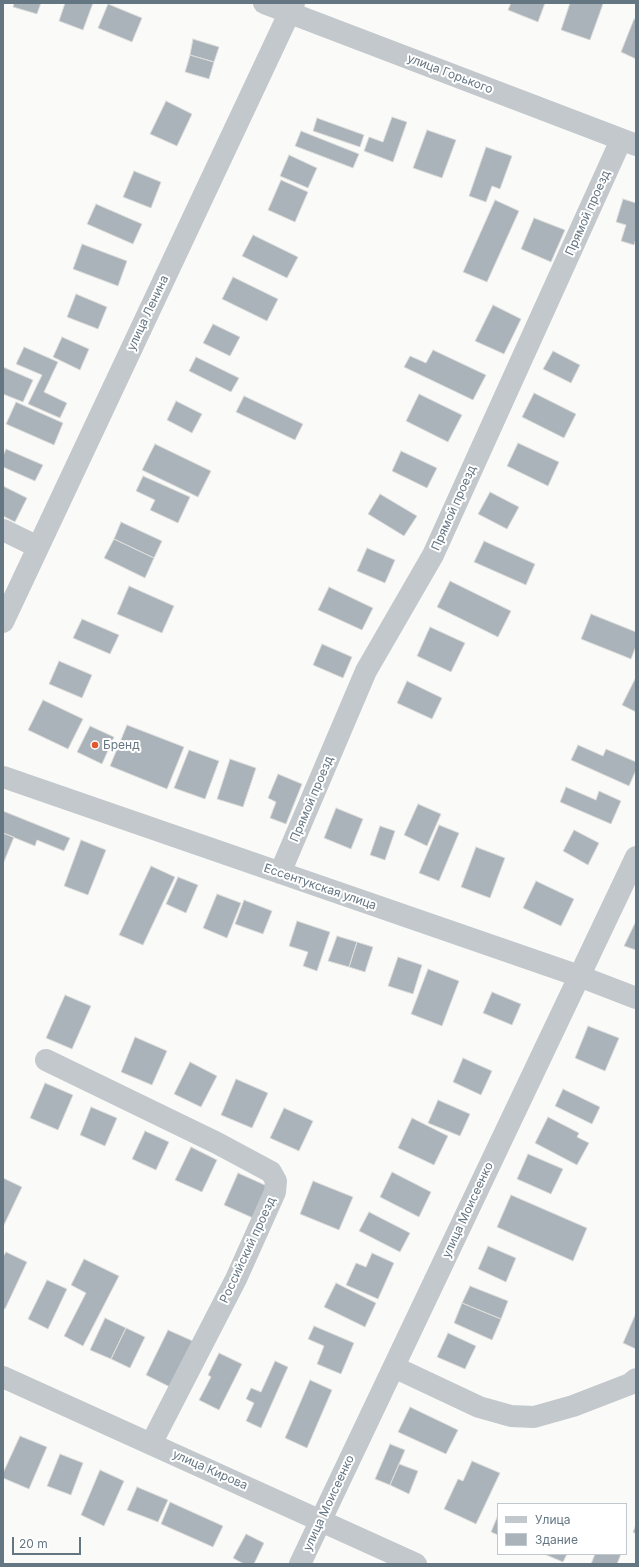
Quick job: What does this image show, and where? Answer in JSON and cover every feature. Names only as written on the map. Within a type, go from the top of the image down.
[{"type":"street","name":"улица Горького","points":[[264,3],[291,8],[629,142]]},
{"type":"street","name":"улица Ленина","points":[[3,622],[291,8]]},
{"type":"street","name":"Прямой проезд","points":[[280,873],[366,671],[433,556],[629,142]]},
{"type":"street","points":[[3,530],[38,547]]},
{"type":"street","name":"Ессентукская улица","points":[[3,777],[579,976],[636,998]]},
{"type":"street","name":"улица Моисеенко","points":[[300,1564],[636,857]]},
{"type":"street","name":"Российский проезд","points":[[46,1060],[271,1172],[276,1181],[275,1192],[236,1279],[151,1444]]},
{"type":"street","points":[[394,1367],[480,1408],[511,1416],[534,1417],[573,1406],[630,1384],[636,1379]]},
{"type":"street","name":"улица Кирова","points":[[3,1377],[416,1564]]},
{"type":"building","points":[[14,3],[41,3],[37,14],[13,7]]},
{"type":"building","points":[[65,3],[93,3],[83,30],[59,21]]},
{"type":"building","points":[[511,3],[545,3],[538,22],[508,10]]},
{"type":"building","points":[[570,3],[603,4],[590,40],[561,30]]},
{"type":"building","points":[[108,4],[142,18],[132,42],[98,28]]},
{"type":"building","points":[[634,19],[636,20],[636,59],[621,52]]},
{"type":"building","points":[[193,39],[219,47],[214,62],[190,55]]},
{"type":"building","points":[[190,55],[214,62],[209,79],[185,72]]},
{"type":"building","points":[[166,101],[192,114],[177,146],[150,134]]},
{"type":"building","points":[[392,117],[407,122],[393,162],[364,151],[369,137],[383,142]]},
{"type":"building","points":[[317,118],[364,135],[360,147],[313,131]]},
{"type":"building","points":[[427,130],[456,140],[442,178],[413,168]]},
{"type":"building","points":[[301,131],[359,154],[353,168],[295,146]]},
{"type":"building","points":[[486,147],[512,156],[500,189],[492,186],[486,202],[469,196]]},
{"type":"building","points":[[289,155],[317,168],[308,188],[280,176]]},
{"type":"building","points":[[134,171],[161,182],[151,208],[123,197]]},
{"type":"building","points":[[281,180],[308,192],[295,222],[268,210]]},
{"type":"building","points":[[623,199],[636,203],[636,239],[634,245],[621,241],[626,225],[616,222]]},
{"type":"building","points":[[495,200],[519,211],[487,282],[463,272]]},
{"type":"building","points":[[96,204],[142,224],[133,244],[87,224]]},
{"type":"building","points":[[534,218],[565,230],[551,262],[521,249]]},
{"type":"building","points":[[253,235],[298,257],[287,278],[242,256]]},
{"type":"building","points":[[82,244],[127,261],[118,286],[73,269]]},
{"type":"building","points":[[233,277],[278,299],[267,321],[222,299]]},
{"type":"building","points":[[76,294],[107,307],[98,329],[67,317]]},
{"type":"building","points":[[493,305],[521,319],[504,354],[475,341]]},
{"type":"building","points":[[213,324],[240,337],[230,356],[203,343]]},
{"type":"building","points":[[62,337],[89,349],[80,370],[53,357]]},
{"type":"building","points":[[24,347],[58,362],[44,392],[67,403],[60,418],[28,404],[42,375],[16,364]]},
{"type":"building","points":[[433,350],[486,375],[473,400],[404,367],[410,356],[426,363]]},
{"type":"building","points":[[553,351],[580,365],[571,383],[543,369]]},
{"type":"building","points":[[196,357],[239,378],[231,392],[189,371]]},
{"type":"building","points":[[3,367],[33,380],[23,402],[3,394]]},
{"type":"building","points":[[534,393],[576,414],[564,438],[522,417]]},
{"type":"building","points":[[419,394],[462,415],[448,442],[406,421]]},
{"type":"building","points":[[244,396],[303,424],[295,440],[236,412]]},
{"type":"building","points":[[176,401],[202,414],[192,433],[167,420]]},
{"type":"building","points":[[16,402],[63,423],[54,445],[6,424]]},
{"type":"building","points":[[518,443],[559,462],[548,486],[507,466]]},
{"type":"building","points":[[155,444],[211,471],[198,497],[142,470]]},
{"type":"building","points":[[6,449],[43,465],[35,481],[3,467],[3,456]]},
{"type":"building","points":[[401,451],[437,468],[427,488],[392,471]]},
{"type":"building","points":[[143,476],[190,497],[178,523],[150,510],[155,500],[136,491]]},
{"type":"building","points":[[3,486],[27,498],[15,522],[3,516]]},
{"type":"building","points":[[490,492],[519,507],[507,529],[478,514]]},
{"type":"building","points":[[380,494],[417,516],[404,536],[368,514]]},
{"type":"building","points":[[121,522],[162,541],[154,558],[114,539]]},
{"type":"building","points":[[114,539],[154,558],[145,578],[104,558]]},
{"type":"building","points":[[484,541],[535,564],[526,585],[474,562]]},
{"type":"building","points":[[367,548],[395,560],[385,583],[357,571]]},
{"type":"building","points":[[450,581],[511,611],[498,637],[437,607]]},
{"type":"building","points":[[129,586],[174,606],[162,633],[117,614]]},
{"type":"building","points":[[329,587],[373,608],[362,630],[318,610]]},
{"type":"building","points":[[591,614],[636,632],[636,646],[631,659],[581,639]]},
{"type":"building","points":[[82,619],[119,635],[110,654],[73,638]]},
{"type":"building","points":[[430,627],[465,643],[451,672],[417,656]]},
{"type":"building","points":[[322,644],[352,657],[343,678],[313,665]]},
{"type":"building","points":[[59,661],[92,675],[82,698],[49,684]]},
{"type":"building","points":[[636,677],[636,712],[622,705]]},
{"type":"building","points":[[407,681],[442,698],[432,719],[397,703]]},
{"type":"building","points":[[43,700],[83,719],[68,749],[28,730]]},
{"type":"building","points":[[127,725],[184,747],[167,789],[110,766]]},
{"type":"building","points":[[90,726],[114,737],[102,764],[77,752]]},
{"type":"building","points":[[578,745],[603,756],[606,749],[636,762],[636,770],[629,786],[571,760]]},
{"type":"building","points":[[189,750],[219,761],[205,799],[174,788]]},
{"type":"building","points":[[230,759],[256,768],[243,807],[217,799]]},
{"type":"building","points":[[278,774],[302,784],[286,824],[270,818],[276,802],[268,798]]},
{"type":"building","points":[[566,787],[596,800],[599,791],[621,801],[611,824],[560,802]]},
{"type":"building","points":[[418,804],[441,814],[427,846],[404,835]]},
{"type":"building","points":[[336,808],[363,819],[351,849],[324,838]]},
{"type":"building","points":[[3,811],[70,838],[64,851],[37,840],[35,846],[3,833]]},
{"type":"building","points":[[439,825],[459,833],[439,881],[419,873]]},
{"type":"building","points":[[380,826],[395,831],[385,860],[370,855]]},
{"type":"building","points":[[574,830],[599,843],[588,865],[563,851]]},
{"type":"building","points":[[3,833],[14,837],[3,864]]},
{"type":"building","points":[[81,840],[106,850],[88,895],[64,886]]},
{"type":"building","points":[[476,847],[505,858],[490,898],[461,887]]},
{"type":"building","points":[[151,866],[175,877],[143,945],[119,935]]},
{"type":"building","points":[[178,877],[198,885],[186,913],[166,904]]},
{"type":"building","points":[[536,881],[574,899],[561,926],[523,908]]},
{"type":"building","points":[[217,894],[241,903],[227,938],[203,928]]},
{"type":"building","points":[[244,900],[272,911],[263,934],[235,924]]},
{"type":"building","points":[[297,921],[330,932],[317,971],[303,966],[308,952],[289,946]]},
{"type":"building","points":[[636,921],[636,950],[624,946]]},
{"type":"building","points":[[337,936],[357,942],[349,967],[328,961]]},
{"type":"building","points":[[357,942],[373,947],[365,972],[349,967]]},
{"type":"building","points":[[398,957],[422,965],[413,994],[388,986]]},
{"type":"building","points":[[428,969],[459,981],[442,1026],[411,1014]]},
{"type":"building","points":[[492,992],[521,1004],[512,1025],[483,1013]]},
{"type":"building","points":[[65,995],[91,1006],[72,1049],[46,1038]]},
{"type":"building","points":[[588,1026],[619,1038],[605,1071],[575,1058]]},
{"type":"building","points":[[135,1037],[167,1051],[152,1085],[121,1072]]},
{"type":"building","points":[[463,1058],[492,1071],[481,1095],[453,1082]]},
{"type":"building","points":[[190,1062],[217,1076],[201,1107],[174,1094]]},
{"type":"building","points":[[236,1079],[268,1093],[252,1128],[221,1115]]},
{"type":"building","points":[[45,1083],[73,1095],[58,1130],[30,1118]]},
{"type":"building","points":[[563,1089],[600,1107],[592,1124],[555,1106]]},
{"type":"building","points":[[438,1100],[470,1114],[460,1136],[428,1123]]},
{"type":"building","points":[[91,1107],[117,1118],[105,1146],[80,1135]]},
{"type":"building","points":[[284,1108],[313,1121],[299,1151],[270,1138]]},
{"type":"building","points":[[548,1117],[579,1133],[577,1137],[589,1143],[577,1165],[535,1143]]},
{"type":"building","points":[[412,1118],[448,1136],[434,1165],[398,1148]]},
{"type":"building","points":[[145,1131],[169,1142],[156,1170],[132,1159]]},
{"type":"building","points":[[191,1147],[217,1160],[202,1192],[175,1180]]},
{"type":"building","points":[[528,1154],[563,1169],[551,1194],[517,1179]]},
{"type":"building","points":[[392,1172],[431,1192],[419,1217],[380,1197]]},
{"type":"building","points":[[238,1173],[267,1186],[253,1218],[224,1205]]},
{"type":"building","points":[[3,1178],[22,1187],[3,1227]]},
{"type":"building","points":[[313,1181],[353,1197],[339,1230],[300,1214]]},
{"type":"building","points":[[511,1195],[587,1228],[573,1261],[497,1227]]},
{"type":"building","points":[[369,1212],[410,1233],[400,1252],[359,1231]]},
{"type":"building","points":[[488,1246],[516,1258],[506,1282],[478,1269]]},
{"type":"building","points":[[6,1252],[27,1262],[5,1309],[3,1308],[3,1257]]},
{"type":"building","points":[[372,1253],[394,1263],[378,1299],[346,1285],[356,1263],[366,1267]]},
{"type":"building","points":[[84,1259],[119,1276],[83,1346],[64,1336],[86,1293],[71,1285]]},
{"type":"building","points":[[47,1280],[67,1289],[48,1329],[28,1319]]},
{"type":"building","points":[[336,1283],[376,1303],[365,1327],[324,1307]]},
{"type":"building","points":[[470,1286],[508,1301],[501,1319],[462,1303]]},
{"type":"building","points":[[462,1303],[501,1319],[492,1340],[454,1323]]},
{"type":"building","points":[[636,1313],[636,1349],[623,1343]]},
{"type":"building","points":[[105,1318],[126,1328],[111,1359],[90,1350]]},
{"type":"building","points":[[314,1326],[354,1343],[341,1374],[317,1364],[324,1346],[308,1339]]},
{"type":"building","points":[[126,1328],[145,1337],[130,1368],[111,1359]]},
{"type":"building","points":[[168,1330],[195,1342],[172,1388],[146,1375]]},
{"type":"building","points":[[448,1333],[476,1346],[465,1369],[437,1357]]},
{"type":"building","points":[[219,1353],[242,1364],[219,1410],[199,1400],[211,1377],[208,1375]]},
{"type":"building","points":[[275,1361],[288,1367],[261,1428],[246,1421],[254,1403],[246,1399],[251,1388],[261,1392]]},
{"type":"building","points":[[310,1380],[332,1390],[307,1448],[285,1438]]},
{"type":"building","points":[[410,1407],[458,1430],[446,1454],[398,1432]]},
{"type":"building","points":[[20,1436],[47,1447],[29,1489],[3,1478],[3,1473]]},
{"type":"building","points":[[390,1444],[405,1450],[390,1485],[375,1479]]},
{"type":"building","points":[[60,1454],[83,1463],[71,1495],[47,1486]]},
{"type":"building","points":[[472,1461],[500,1473],[476,1524],[444,1509],[458,1479],[463,1481]]},
{"type":"building","points":[[399,1464],[418,1471],[409,1494],[390,1485]]},
{"type":"building","points":[[100,1470],[124,1481],[104,1526],[81,1515]]},
{"type":"building","points":[[137,1487],[168,1500],[158,1522],[127,1510]]},
{"type":"building","points":[[170,1502],[223,1526],[213,1547],[161,1524]]},
{"type":"building","points":[[497,1517],[497,1535],[491,1532]]},
{"type":"building","points":[[636,1525],[636,1534],[633,1532]]},
{"type":"building","points":[[246,1534],[264,1543],[254,1564],[244,1564],[233,1558]]},
{"type":"building","points":[[546,1555],[566,1555],[563,1562]]},
{"type":"building","points":[[595,1555],[621,1555],[617,1564],[591,1564]]},
{"type":"place","name":"Бренд","points":[[95,745]]}]
